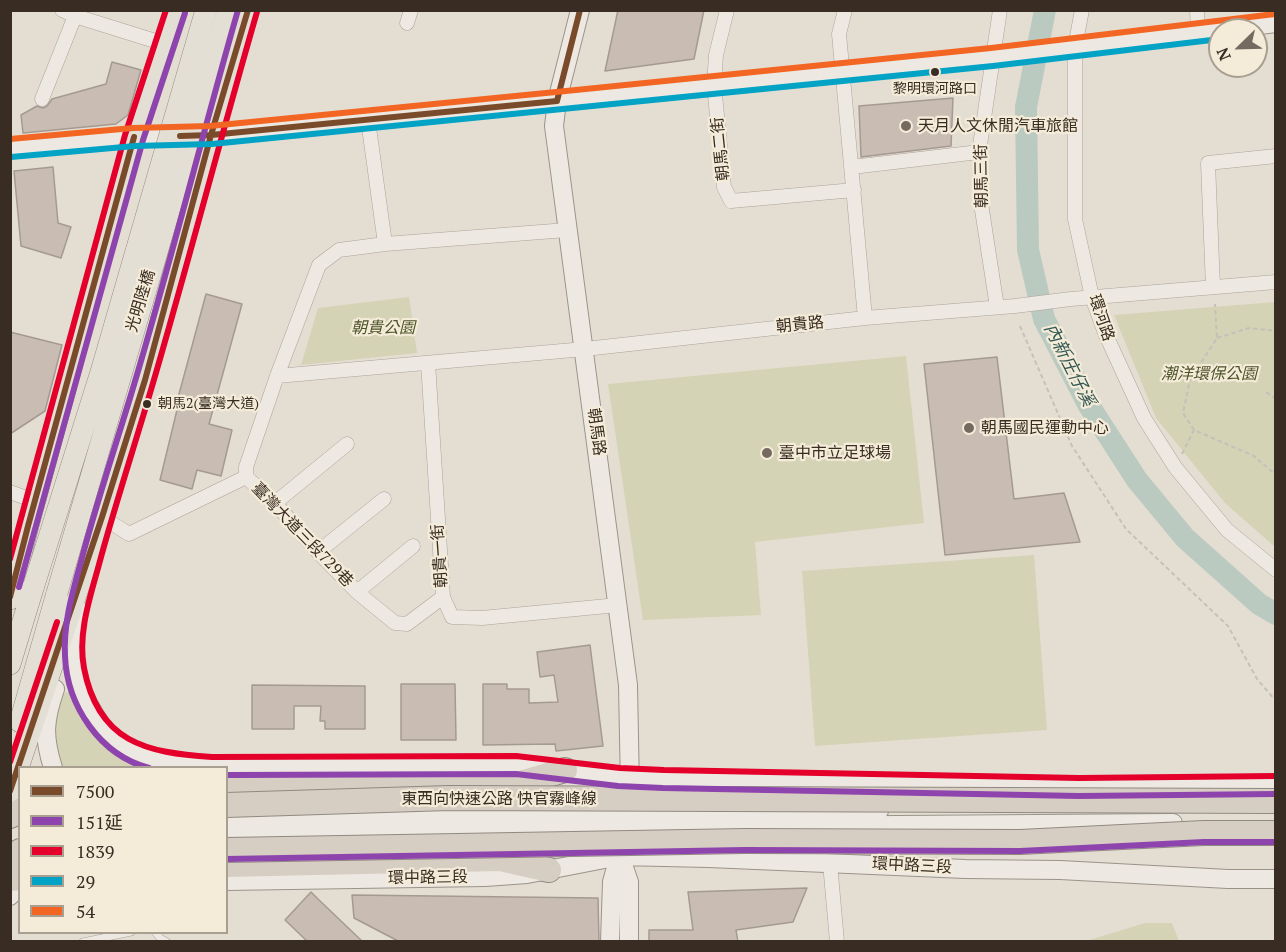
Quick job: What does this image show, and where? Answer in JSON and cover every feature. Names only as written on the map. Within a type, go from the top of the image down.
[{"type":"highway","points":[[228,788],[519,779],[565,770]]},
{"type":"highway","points":[[1213,801],[1233,793],[1275,791]]},
{"type":"highway","name":"東西向快速公路 快官霧峰線","points":[[228,805],[449,798],[1275,801]]},
{"type":"highway","points":[[228,850],[745,841],[1020,842],[1275,832]]},
{"type":"highway","points":[[1204,833],[1239,839],[1275,840]]},
{"type":"highway","points":[[228,865],[500,859],[538,872]]},
{"type":"main road","points":[[10,599],[134,137],[176,10]]},
{"type":"main road","name":"光明陸橋","points":[[10,664],[101,372],[206,10]]},
{"type":"main road","name":"光明陸橋","points":[[10,754],[228,10]]},
{"type":"main road","points":[[19,766],[145,380],[211,135],[248,10]]},
{"type":"main road","points":[[10,794],[18,770]]},
{"type":"street","name":"朝馬路","points":[[580,10],[557,101],[554,126],[628,686],[631,778],[627,819],[612,882],[610,942]]},
{"type":"street","name":"朝馬二街","points":[[727,10],[716,55],[714,85],[724,187],[731,201],[854,190]]},
{"type":"street","points":[[845,10],[839,34],[865,318]]},
{"type":"street","name":"朝馬三街","points":[[997,307],[982,210],[979,153],[998,56],[1000,10]]},
{"type":"street","name":"環河路","points":[[1082,10],[1071,47],[1075,219],[1092,297],[1105,333],[1144,418],[1175,467],[1227,530],[1275,570]]},
{"type":"street","points":[[1197,10],[1198,32]]},
{"type":"street","points":[[42,99],[68,14],[165,44]]},
{"type":"street","points":[[10,148],[134,137],[211,135],[368,120],[998,56],[1275,23]]},
{"type":"street","points":[[368,120],[385,244]]},
{"type":"street","points":[[852,167],[979,153]]},
{"type":"street","points":[[1213,287],[1208,163],[1275,156]]},
{"type":"street","points":[[246,477],[246,467],[277,376],[319,266],[339,250],[385,244],[567,230]]},
{"type":"street","points":[[1092,297],[1275,282]]},
{"type":"street","name":"朝貴路","points":[[585,349],[865,318],[1016,306],[1092,297]]},
{"type":"street","points":[[277,376],[585,349]]},
{"type":"street","name":"朝貴一街","points":[[428,363],[443,597],[452,617],[482,618],[618,605]]},
{"type":"street","points":[[275,503],[347,444]]},
{"type":"street","name":"臺灣大道三段729巷","points":[[102,517],[129,534],[246,477],[275,503],[357,592],[395,623],[407,624],[443,597]]},
{"type":"street","points":[[10,492],[35,501]]},
{"type":"street","points":[[318,552],[384,499]]},
{"type":"street","points":[[102,517],[77,612],[75,628],[74,657],[84,699],[107,734],[129,751],[152,759],[206,766]]},
{"type":"street","points":[[52,766],[45,743],[46,720],[102,517]]},
{"type":"street","points":[[10,569],[28,526]]},
{"type":"street","points":[[10,585],[28,526]]},
{"type":"street","points":[[357,592],[413,546]]},
{"type":"street","points":[[228,767],[516,765],[548,766],[631,778],[891,784],[1204,787],[1275,785]]},
{"type":"street","points":[[228,820],[627,819],[1275,812]]},
{"type":"street","points":[[228,835],[627,819],[1275,823]]},
{"type":"street","name":"朝馬路","points":[[620,856],[629,882],[629,942]]},
{"type":"street","name":"環中路三段","points":[[228,881],[486,877],[538,872],[620,856],[1275,879]]},
{"type":"street","points":[[830,863],[837,942]]},
{"type":"lane","points":[[228,874],[429,869]]},
{"type":"lane","points":[[440,869],[538,872]]},
{"type":"lane","points":[[83,942],[126,934]]},
{"type":"path","points":[[1215,304],[1217,338],[1190,380],[1183,413],[1194,430],[1254,456],[1275,475]]},
{"type":"path","points":[[1020,326],[1072,446],[1126,529],[1228,626],[1257,679],[1275,701]]},
{"type":"path","points":[[1217,338],[1249,328],[1275,331]]},
{"type":"path","points":[[1266,392],[1275,399]]},
{"type":"path","points":[[1175,467],[1194,430]]},
{"type":"green space","name":"朝貴公園","points":[[409,297],[417,353],[301,365],[318,308]]},
{"type":"green space","name":"潮洋環保公園","points":[[1276,302],[1275,547],[1225,503],[1156,418],[1114,315]]},
{"type":"green space","name":"臺中市立足球場","points":[[906,356],[924,523],[755,542],[761,615],[643,620],[608,384]]},
{"type":"green space","points":[[1034,555],[1047,730],[815,746],[802,571]]},
{"type":"green space","points":[[73,689],[98,732],[168,766],[58,766],[49,738],[61,695]]},
{"type":"green space","points":[[1145,923],[1172,923],[1179,941],[1086,941]]},
{"type":"building","points":[[618,10],[704,10],[694,59],[605,71]]},
{"type":"building","points":[[112,62],[141,70],[128,115],[116,124],[23,133],[21,115],[37,106],[43,108],[47,106],[52,99],[106,84]]},
{"type":"building","name":"天月人文休閒汽車旅館","points":[[953,98],[951,146],[861,157],[859,106]]},
{"type":"building","points":[[53,167],[58,223],[71,227],[61,258],[21,246],[14,171]]},
{"type":"building","points":[[206,294],[242,304],[209,424],[232,430],[221,476],[197,470],[192,489],[160,480],[177,410],[175,409]]},
{"type":"building","points":[[10,332],[62,345],[45,411],[10,434]]},
{"type":"building","name":"朝馬國民運動中心","points":[[997,357],[1014,499],[1064,493],[1080,542],[945,555],[924,364]]},
{"type":"building","points":[[590,645],[603,746],[556,751],[555,744],[483,745],[483,684],[507,684],[507,689],[529,689],[529,703],[558,702],[554,675],[540,677],[537,652]]},
{"type":"building","points":[[401,684],[455,684],[456,740],[401,740]]},
{"type":"building","points":[[252,685],[365,686],[365,729],[325,729],[325,721],[320,721],[321,706],[294,706],[294,729],[252,729]]},
{"type":"building","points":[[807,888],[793,922],[736,930],[738,942],[649,942],[649,930],[693,930],[688,892]]},
{"type":"building","points":[[311,892],[363,942],[308,942],[285,920]]},
{"type":"building","points":[[352,895],[598,898],[599,942],[400,942],[354,918]]},
{"type":"waterway","name":"內新庄仔溪","points":[[1045,10],[1026,107],[1028,250],[1044,319],[1088,404],[1137,480],[1185,538],[1259,604],[1276,614]]},
{"type":"transit line","name":"1839","points":[[10,559],[125,135],[166,10]]},
{"type":"transit line","name":"151延","points":[[143,766],[131,762],[101,740],[89,726],[80,710],[67,675],[65,656],[67,617],[88,534],[158,302],[238,10]]},
{"type":"transit line","name":"7500","points":[[18,766],[102,517],[145,380],[211,135],[248,10]]},
{"type":"transit line","name":"7500","points":[[557,101],[580,10]]},
{"type":"transit line","name":"1839","points":[[257,12],[147,405],[86,612],[82,640],[84,668],[91,693],[101,713],[113,728],[128,739],[146,747],[166,752],[212,757],[516,756],[620,768],[664,770],[1079,778],[1276,776]]},
{"type":"transit line","name":"151延","points":[[19,587],[143,140],[185,13]]},
{"type":"transit line","name":"54","points":[[10,139],[133,128],[210,126],[556,92],[991,48],[1275,14]]},
{"type":"transit line","name":"29","points":[[11,157],[135,146],[212,144],[993,66],[1208,40]]},
{"type":"transit line","name":"7500","points":[[180,136],[211,135],[557,101]]},
{"type":"transit line","name":"7500","points":[[10,597],[134,137]]},
{"type":"transit line","name":"1839","points":[[10,762],[57,622]]},
{"type":"transit line","name":"7500","points":[[10,791],[18,767]]},
{"type":"transit line","name":"151延","points":[[228,775],[516,774],[618,786],[663,788],[1079,796],[1276,794]]},
{"type":"transit line","name":"151延","points":[[228,859],[745,850],[1020,851],[1204,842],[1276,842]]},
{"type":"place","name":"黎明環河路口","points":[[935,72]]},
{"type":"place","name":"天月人文休閒汽車旅館","points":[[906,126]]},
{"type":"place","name":"朝馬2(臺灣大道)","points":[[147,404]]},
{"type":"place","name":"朝馬國民運動中心","points":[[969,428]]},
{"type":"place","name":"臺中市立足球場","points":[[767,453]]}]
